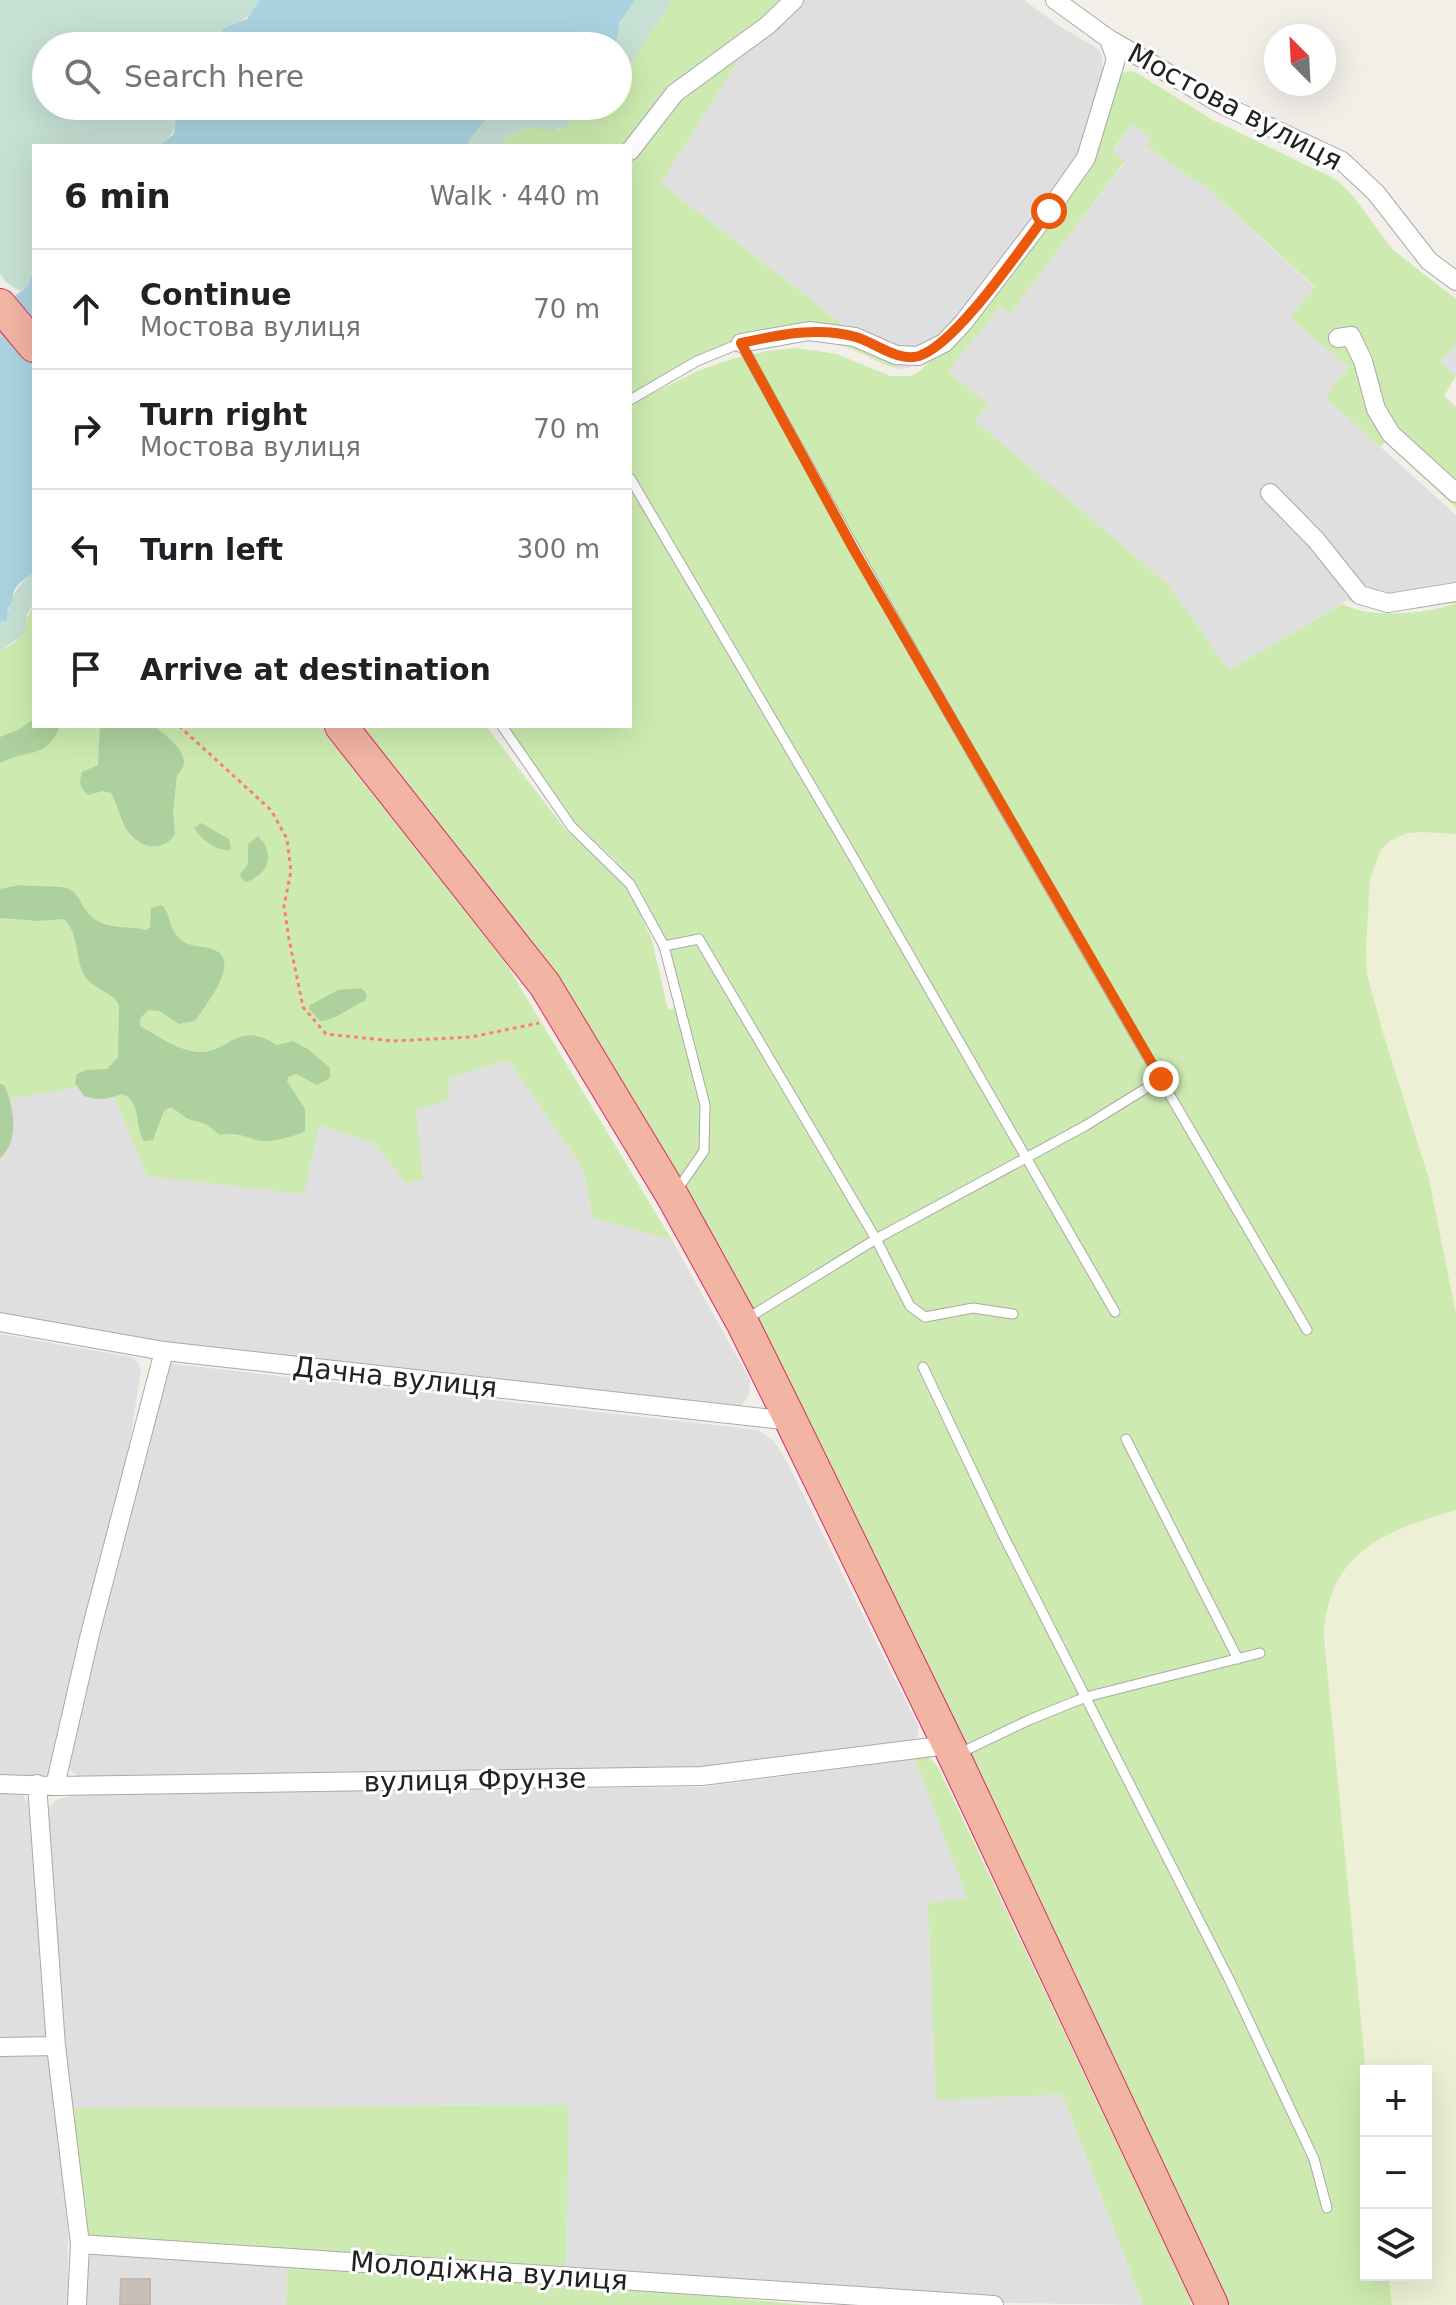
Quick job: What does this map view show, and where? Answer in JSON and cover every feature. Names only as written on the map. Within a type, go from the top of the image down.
[{"type":"highway","points":[[0,305],[32,344]]},
{"type":"highway","points":[[343,728],[545,985],[673,1197],[742,1322],[951,1751],[1212,2305]]},
{"type":"street","points":[[632,148],[675,93],[768,25],[794,0]]},
{"type":"street","name":"Мостова вулиця","points":[[1055,0],[1109,39],[1221,104],[1342,161],[1376,193],[1429,261],[1456,281]]},
{"type":"street","name":"Мостова вулиця","points":[[741,343],[809,331],[855,337],[896,355],[918,356],[944,343],[963,323],[1049,211],[1086,158],[1116,59],[1109,39]]},
{"type":"street","points":[[1338,338],[1351,336],[1363,361],[1376,409],[1391,434],[1456,493]]},
{"type":"street","points":[[1270,493],[1316,540],[1360,595],[1388,603],[1456,592]]},
{"type":"street","name":"Дачна вулиця","points":[[0,1322],[164,1351],[791,1421]]},
{"type":"street","points":[[77,2305],[80,2244],[56,2046],[46,1785],[90,1634],[164,1351]]},
{"type":"street","name":"вулиця Фрунзе","points":[[0,1784],[702,1776],[951,1751]]},
{"type":"street","points":[[0,2047],[56,2046]]},
{"type":"street","name":"Молодіжна вулиця","points":[[80,2244],[994,2305]]},
{"type":"lane","points":[[632,399],[697,361],[741,343],[862,563],[1307,1330]]},
{"type":"lane","points":[[632,481],[1115,1312]]},
{"type":"lane","points":[[503,728],[571,826],[630,884],[664,946],[705,1105],[704,1151],[673,1197]]},
{"type":"lane","points":[[664,946],[699,939],[876,1239],[910,1306],[925,1317],[973,1308],[1013,1314]]},
{"type":"lane","points":[[742,1322],[876,1239],[1026,1158],[1161,1079]]},
{"type":"lane","points":[[923,1367],[1003,1535],[1230,1981],[1314,2159],[1327,2208]]},
{"type":"lane","points":[[1126,1439],[1238,1659]]},
{"type":"lane","points":[[951,1751],[1086,1697],[1260,1653]]},
{"type":"path","points":[[181,728],[271,810],[287,839],[291,871],[284,906],[289,939],[303,1007],[326,1034],[393,1041],[471,1037],[566,1018]]},
{"type":"shaded area","points":[[801,0],[1024,0],[1059,26],[1097,48],[1102,55],[1103,73],[1083,148],[1006,265],[916,364],[908,368],[900,369],[661,183],[740,58]]},
{"type":"shaded area","points":[[1133,124],[1151,138],[1146,146],[1208,189],[1315,288],[1349,367],[1325,397],[1456,515],[1456,596],[1370,607],[1348,600],[1229,670],[1167,583],[974,421],[948,372],[1000,305],[1010,313],[1125,162],[1113,151]]},
{"type":"shaded area","points":[[1456,344],[1456,376],[1440,362]]},
{"type":"shaded area","points":[[508,1060],[583,1169],[593,1218],[672,1240],[750,1380],[749,1394],[738,1411],[0,1324],[0,1101],[108,1082],[303,1194],[318,1126],[372,1142],[407,1184],[416,1110],[449,1078]]},
{"type":"shaded area","points":[[0,1334],[131,1357],[141,1369],[124,1480],[52,1771],[41,1778],[0,1778]]},
{"type":"shaded area","points":[[164,1363],[759,1430],[774,1441],[786,1460],[918,1726],[918,1736],[913,1743],[697,1774],[80,1778],[71,1771],[67,1762],[133,1481],[146,1378],[153,1369]]},
{"type":"shaded area","points":[[915,1759],[968,1898],[928,1903],[1062,2094],[1143,2305],[952,2302],[566,2273],[568,2105],[69,2108],[47,1810],[56,1800],[78,1794],[703,1787]]},
{"type":"shaded area","points":[[0,1786],[21,1792],[34,1813],[68,2236],[68,2305],[0,2305]]},
{"type":"shaded area","points":[[94,2253],[287,2266],[286,2305],[80,2305],[86,2260]]},
{"type":"green space","points":[[0,0],[260,0],[248,16],[224,32],[32,32],[32,120],[179,120],[161,144],[32,144],[32,275],[27,287],[20,291],[0,274]]},
{"type":"green space","points":[[635,0],[672,0],[632,61],[632,32],[619,32],[627,9]]},
{"type":"green space","points":[[672,0],[788,0],[628,144],[502,144],[513,134],[527,129],[560,130],[560,120],[632,120],[632,61]]},
{"type":"green space","points":[[772,27],[740,58],[661,183],[900,369],[842,346],[814,340],[787,340],[733,351],[632,395],[632,152],[691,88]]},
{"type":"green space","points":[[1130,71],[1137,73],[1213,120],[1337,180],[1353,196],[1393,250],[1456,299],[1456,344],[1440,362],[1456,376],[1444,396],[1456,407],[1456,508],[1385,442],[1380,447],[1325,397],[1349,367],[1290,318],[1315,287],[1208,189],[1146,146],[1151,138],[1133,124],[1113,150],[1125,161],[1010,314],[1000,306],[948,372],[989,405],[975,421],[1167,583],[1229,670],[1342,604],[1368,612],[1399,613],[1430,610],[1456,603],[1456,834],[1404,834],[1380,851],[1370,880],[1366,949],[1367,974],[1383,1033],[1429,1179],[1456,1314],[1456,1510],[1406,1527],[1364,1550],[1336,1584],[1328,1608],[1324,1637],[1365,2065],[1360,2065],[1360,2281],[1389,2281],[1392,2305],[1222,2305],[702,1229],[361,728],[488,728],[565,829],[619,878],[631,893],[652,940],[668,1010],[682,1006],[663,936],[638,887],[611,856],[572,822],[502,728],[632,728],[632,403],[700,370],[732,359],[796,348],[837,354],[890,376],[911,376],[965,326],[1069,188],[1114,75]]},
{"type":"green space","points":[[487,120],[568,120],[569,124],[555,129],[528,128],[509,136],[502,144],[468,144]]},
{"type":"green space","points":[[32,575],[32,606],[27,614],[24,634],[0,651],[0,622],[7,621],[14,594]]},
{"type":"green space","points":[[32,607],[32,728],[325,728],[504,960],[672,1240],[593,1218],[583,1169],[508,1060],[449,1078],[449,1100],[416,1110],[423,1178],[407,1184],[372,1142],[319,1126],[304,1194],[147,1176],[108,1082],[0,1101],[0,651],[16,642]]},
{"type":"green space","points":[[32,720],[32,728],[59,728],[43,749],[0,763],[0,737]]},
{"type":"green space","points":[[100,728],[156,728],[173,742],[184,762],[177,775],[173,813],[175,834],[170,840],[157,846],[138,841],[125,826],[111,793],[103,791],[88,795],[81,787],[82,772],[98,765]]},
{"type":"green space","points":[[201,823],[229,839],[231,850],[220,849],[206,841],[194,828]]},
{"type":"green space","points":[[1404,834],[1456,834],[1456,1314],[1429,1179],[1367,974],[1370,880],[1380,851]]},
{"type":"green space","points":[[258,836],[267,850],[267,863],[260,874],[246,882],[240,874],[248,864],[248,844]]},
{"type":"green space","points":[[19,885],[69,889],[94,919],[115,926],[147,930],[150,927],[151,908],[162,905],[173,930],[182,941],[219,953],[224,961],[224,971],[195,1021],[179,1024],[159,1011],[149,1010],[140,1018],[140,1026],[191,1051],[210,1051],[252,1035],[277,1045],[293,1041],[308,1049],[330,1068],[330,1078],[317,1085],[296,1074],[288,1077],[287,1081],[305,1109],[305,1131],[283,1139],[264,1141],[235,1134],[220,1135],[206,1124],[188,1119],[171,1107],[164,1111],[153,1140],[144,1141],[135,1108],[128,1097],[122,1094],[104,1099],[84,1096],[75,1083],[77,1074],[86,1070],[107,1069],[118,1057],[119,1005],[84,975],[75,938],[64,919],[0,918],[0,889]]},
{"type":"green space","points":[[361,988],[367,994],[365,1001],[332,1018],[320,1021],[309,1009],[310,1005],[338,990]]},
{"type":"green space","points":[[0,1084],[8,1093],[13,1133],[0,1158]]},
{"type":"green space","points":[[1456,1510],[1456,2305],[1392,2305],[1389,2281],[1432,2281],[1432,2065],[1365,2065],[1328,1682],[1325,1612],[1333,1590],[1347,1565],[1361,1550],[1386,1534]]},
{"type":"green space","points":[[929,1757],[938,1767],[1190,2297],[1191,2305],[1143,2305],[1062,2094],[936,2100],[928,1903],[967,1898],[915,1759]]},
{"type":"green space","points":[[569,2105],[566,2273],[84,2240],[69,2108]]},
{"type":"green space","points":[[287,2266],[565,2282],[807,2305],[286,2305]]},
{"type":"water","points":[[260,0],[635,0],[620,22],[618,32],[223,32],[223,29],[247,19]]},
{"type":"water","points":[[176,120],[487,120],[468,144],[162,144],[174,134]]},
{"type":"water","points":[[32,275],[32,574],[15,588],[7,621],[0,622],[0,307],[27,287]]},
{"type":"building","points":[[121,2279],[150,2279],[150,2305],[120,2305]]},
{"type":"route","points":[[1049,211],[963,323],[944,343],[918,356],[896,355],[855,337],[809,331],[741,343],[854,550],[1161,1079]]}]
